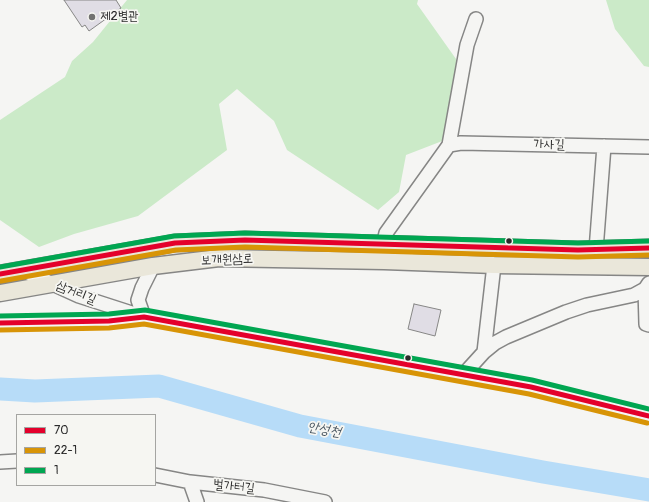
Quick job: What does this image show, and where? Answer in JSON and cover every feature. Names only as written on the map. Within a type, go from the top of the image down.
[{"type":"main road","name":"보개원삼로","points":[[0,274],[175,243],[246,240],[494,265],[649,267]]},
{"type":"main road","name":"보개원삼로","points":[[0,293],[153,266],[219,258],[649,248]]},
{"type":"street","points":[[384,253],[386,233],[449,144],[467,44],[476,19]]},
{"type":"street","name":"가사길","points":[[449,144],[461,143],[649,148]]},
{"type":"street","points":[[596,250],[604,146]]},
{"type":"street","points":[[484,352],[494,265]]},
{"type":"street","points":[[0,323],[108,321],[144,317],[138,300],[153,266]]},
{"type":"street","name":"삼거리길","points":[[22,270],[79,296],[144,317],[531,387],[649,416]]},
{"type":"street","points":[[464,374],[484,352],[495,343],[506,337],[566,312],[587,305],[634,295],[647,286]]},
{"type":"street","points":[[647,286],[646,324],[649,325]]},
{"type":"street","points":[[0,462],[16,461]]},
{"type":"street","name":"벌가터길","points":[[156,475],[190,482],[264,490],[325,502]]},
{"type":"street","name":"벌가터길","points":[[190,482],[197,502]]},
{"type":"green space","points":[[127,0],[418,0],[417,4],[461,66],[450,138],[406,155],[399,192],[378,210],[287,150],[274,121],[237,89],[219,104],[227,150],[138,216],[74,234],[39,247],[0,220],[0,120],[65,77],[72,61],[93,42]]},
{"type":"green space","points":[[606,0],[649,0],[649,67],[644,66],[615,29]]},
{"type":"building","name":"제2별관","points":[[64,0],[116,0],[121,8],[89,31],[85,25],[82,27]]},
{"type":"building","points":[[414,304],[441,310],[435,336],[408,329]]},
{"type":"waterway","name":"안성천","points":[[0,389],[35,391],[159,386],[300,426],[543,472],[649,490]]},
{"type":"transit line","name":"1","points":[[0,267],[174,236],[245,233],[578,243],[649,241]]},
{"type":"transit line","name":"70","points":[[0,274],[175,243],[245,240],[578,250],[649,248]]},
{"type":"transit line","name":"22-1","points":[[1,281],[176,250],[245,247],[578,257],[649,255]]},
{"type":"transit line","name":"1","points":[[0,316],[109,314],[145,310],[532,380],[649,409]]},
{"type":"transit line","name":"70","points":[[0,323],[109,321],[144,317],[531,387],[649,416]]},
{"type":"transit line","name":"22-1","points":[[0,330],[109,328],[144,324],[529,394],[647,423]]},
{"type":"place","name":"제2별관","points":[[92,17]]}]
